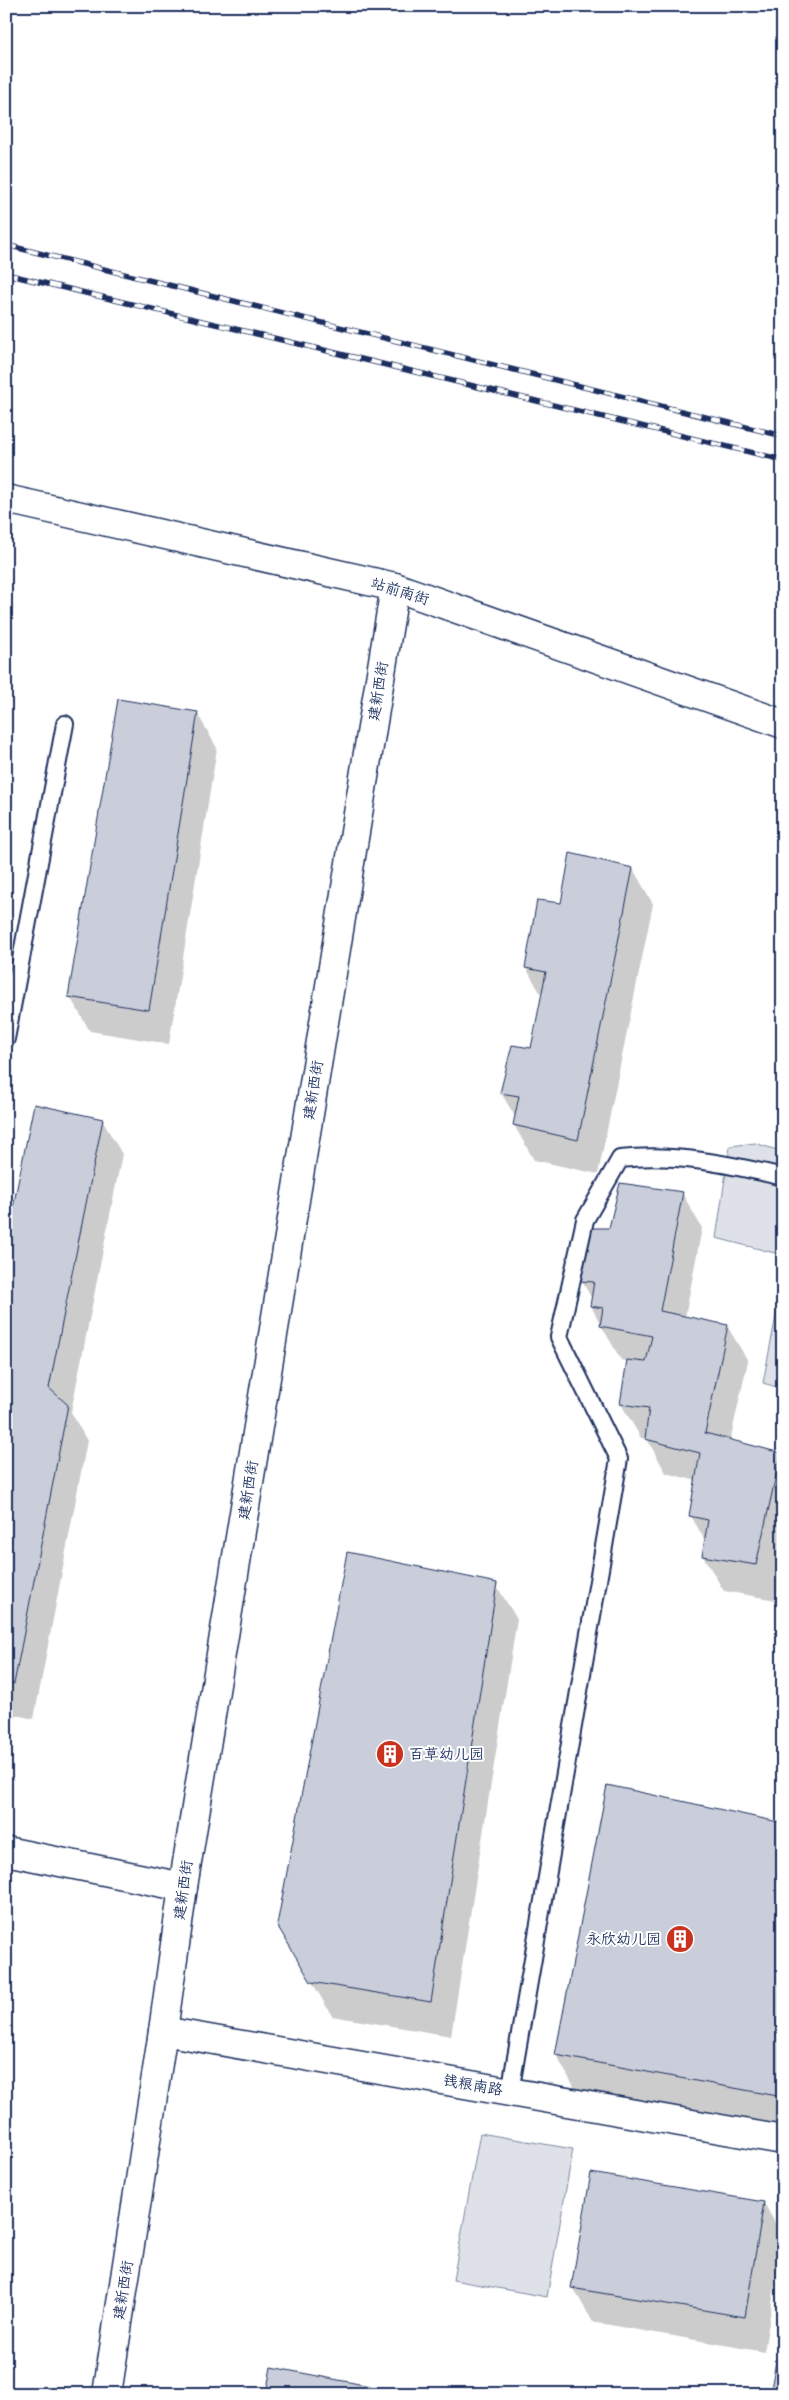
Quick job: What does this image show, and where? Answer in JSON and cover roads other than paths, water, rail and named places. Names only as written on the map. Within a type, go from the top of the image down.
[{"type":"street","name":"站前南街","points":[[6,499],[395,587],[783,724]]},
{"type":"street","name":"建新西街","points":[[107,2394],[163,2031],[183,1887],[395,587]]},
{"type":"street","points":[[6,1851],[183,1887]]},
{"type":"street","name":"钱粮南路","points":[[163,2031],[783,2140]]},
{"type":"lane","points":[[6,1039],[65,724]]},
{"type":"lane","points":[[510,2092],[619,1459],[559,1337],[585,1220],[620,1159],[648,1156],[722,1162],[783,1177]]},
{"type":"railway","points":[[6,245],[783,436]]},
{"type":"railway","points":[[6,274],[783,460]]},
{"type":"place","name":"百草幼儿园","points":[[390,1754]]},
{"type":"place","name":"永欣幼儿园","points":[[680,1939]]}]
